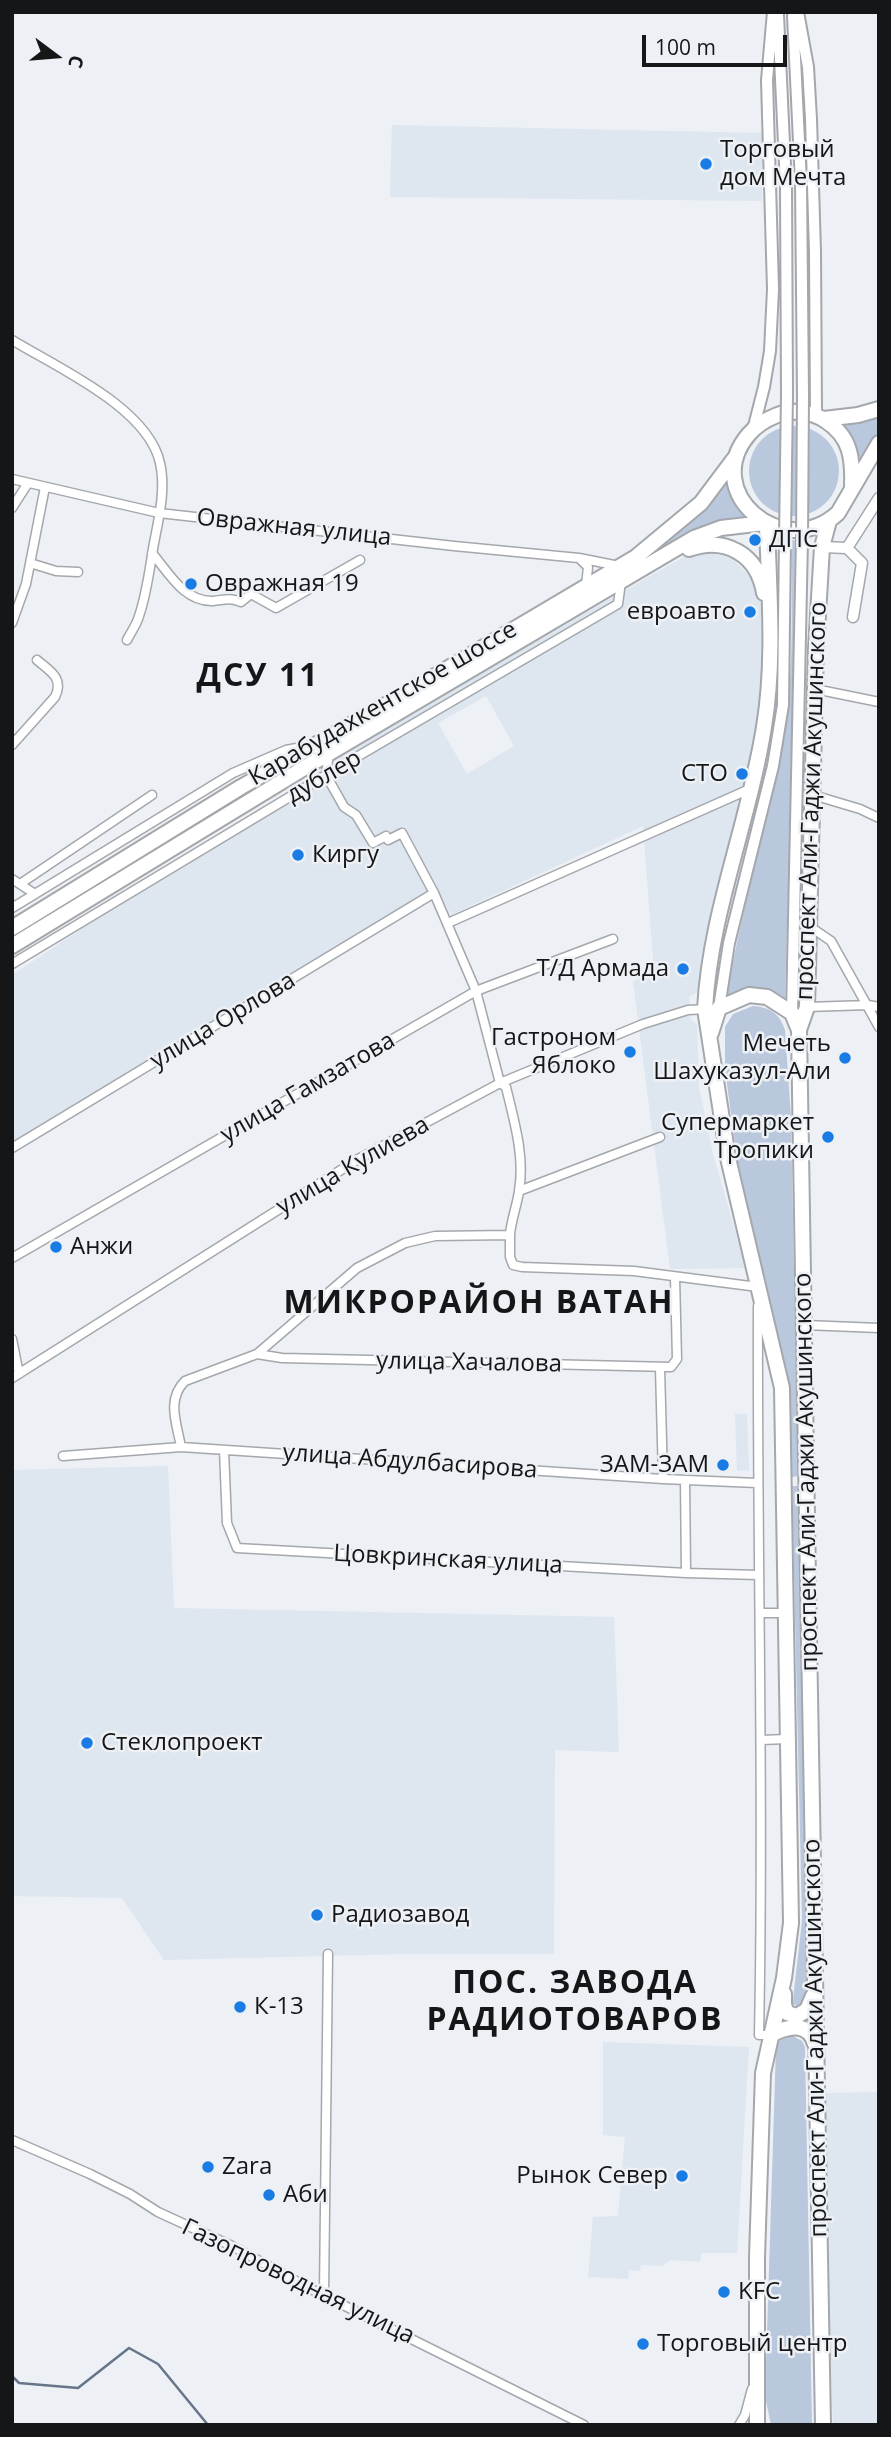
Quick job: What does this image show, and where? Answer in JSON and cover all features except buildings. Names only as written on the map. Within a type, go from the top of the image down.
[{"type":"highway","points":[[820,417],[858,415],[879,409]]},
{"type":"highway","points":[[852,487],[853,461],[847,444],[835,427],[820,417],[799,411],[781,413],[767,419],[742,443],[734,459],[733,476],[738,494],[751,513],[766,524],[785,530],[805,530],[829,521],[848,498],[879,443]]},
{"type":"highway","name":"Карабудахкентское шоссе","points":[[12,928],[252,780],[636,557],[701,503],[734,459]]},
{"type":"highway","name":"проспект Али-Гаджи Акушинского","points":[[823,2425],[816,2173],[799,1030],[807,1007],[815,689],[822,547],[829,521]]},
{"type":"highway","name":"Карабудахкентское шоссе","points":[[12,946],[329,753],[694,538],[721,528],[766,524]]},
{"type":"highway","name":"проспект Али-Гаджи Акушинского","points":[[757,2425],[755,2379],[763,2078],[784,1978],[791,1923],[782,1388],[728,1158],[710,1037],[712,1009],[706,988],[717,927],[752,788],[769,692],[771,629],[766,524]]},
{"type":"highway","points":[[658,559],[700,545],[713,544],[742,554],[755,565],[762,581],[771,629]]},
{"type":"highway","points":[[712,1009],[749,995],[767,998],[792,1013],[799,1030]]},
{"type":"highway","points":[[783,1476],[794,1482],[807,1476]]},
{"type":"highway","points":[[784,1978],[783,2005],[791,2015],[802,2014],[807,2010],[815,1984]]},
{"type":"highway","points":[[771,2035],[783,2028],[800,2027],[813,2038],[816,2049]]},
{"type":"main road","points":[[712,1009],[773,766],[783,705],[787,394],[786,186],[775,12]]},
{"type":"main road","points":[[753,430],[770,351],[773,301],[767,80],[775,12]]},
{"type":"main road","points":[[792,1013],[803,395],[801,183],[793,12]]},
{"type":"main road","points":[[799,12],[808,67],[811,119],[820,417]]},
{"type":"street","points":[[12,340],[128,412],[156,449],[161,466],[159,518],[139,616],[127,640]]},
{"type":"street","name":"Овражная улица","points":[[12,479],[159,518],[579,558],[619,566]]},
{"type":"street","points":[[12,508],[28,483]]},
{"type":"street","points":[[12,623],[26,584],[45,487]]},
{"type":"street","points":[[846,548],[879,498]]},
{"type":"street","points":[[822,547],[846,548],[862,563],[853,617]]},
{"type":"street","points":[[152,553],[189,596],[211,601],[233,598],[241,602],[251,594],[276,608],[360,560]]},
{"type":"street","points":[[579,558],[588,567],[586,586]]},
{"type":"street","points":[[30,563],[56,571],[78,572]]},
{"type":"street","name":"дублер","points":[[12,964],[326,775],[618,604],[621,582]]},
{"type":"street","points":[[12,745],[60,688],[58,678],[37,660]]},
{"type":"street","points":[[815,689],[879,702]]},
{"type":"street","points":[[12,908],[233,773],[286,751],[317,744]]},
{"type":"street","points":[[329,753],[326,775],[344,807],[356,815],[373,843],[386,836],[388,840],[402,833],[434,893],[477,991],[499,1083],[506,1087],[517,1133],[520,1156],[519,1191],[510,1235],[510,1257],[513,1265],[634,1270],[758,1287],[757,1483],[762,1879],[759,2035],[771,2035]]},
{"type":"street","points":[[448,923],[752,788]]},
{"type":"street","points":[[20,884],[152,795]]},
{"type":"street","points":[[813,795],[860,809],[879,818]]},
{"type":"street","points":[[12,879],[35,894]]},
{"type":"street","name":"улица Орлова","points":[[12,1148],[434,893]]},
{"type":"street","points":[[809,926],[831,941],[879,1027]]},
{"type":"street","name":"улица Гамзатова","points":[[12,1258],[477,991],[613,939]]},
{"type":"street","points":[[807,1007],[868,1004],[879,1007]]},
{"type":"street","name":"улица Кулиева","points":[[15,1376],[360,1158],[499,1083],[643,1024],[688,1010],[712,1009]]},
{"type":"street","points":[[519,1191],[660,1137]]},
{"type":"street","points":[[181,1447],[173,1402],[176,1390],[185,1381],[257,1354],[357,1268],[405,1243],[435,1236],[510,1235]]},
{"type":"street","name":"улица Хачалова","points":[[257,1354],[282,1358],[671,1367],[677,1359],[676,1277]]},
{"type":"street","points":[[805,1325],[879,1328]]},
{"type":"street","points":[[12,1339],[15,1376]]},
{"type":"street","points":[[660,1368],[663,1479]]},
{"type":"street","name":"улица Абдулбасирова","points":[[63,1456],[181,1447],[757,1483]]},
{"type":"street","name":"Цовкринская улица","points":[[224,1450],[227,1523],[237,1548],[759,1575]]},
{"type":"street","points":[[685,1480],[686,1573]]},
{"type":"street","points":[[760,1613],[785,1613]]},
{"type":"street","points":[[761,1740],[787,1739]]},
{"type":"street","points":[[324,2294],[328,1954]]},
{"type":"street","name":"Газопроводная улица","points":[[12,2140],[90,2174],[158,2212],[232,2246],[584,2425]]},
{"type":"street","points":[[739,2425],[745,2415],[755,2379]]},
{"type":"shaded area","points":[[392,125],[762,133],[762,201],[390,197]]},
{"type":"shaded area","points":[[879,415],[879,433],[861,461],[850,433],[841,424]]},
{"type":"shaded area","points":[[794,426],[811,430],[826,439],[835,454],[839,471],[835,488],[826,503],[811,512],[794,516],[777,512],[762,503],[753,488],[749,471],[753,454],[762,439],[777,430]]},
{"type":"shaded area","points":[[726,478],[737,509],[749,521],[644,563],[642,559],[687,523]]},
{"type":"shaded area","points":[[792,540],[795,540],[794,692],[785,998],[756,989],[727,997],[739,934],[776,779],[786,722],[792,644]]},
{"type":"shaded area","points":[[712,552],[732,559],[755,581],[762,607],[766,643],[762,709],[700,991],[689,997],[691,1019],[697,1025],[699,1087],[713,1154],[746,1268],[670,1269],[633,981],[654,972],[643,826],[451,915],[440,894],[12,1142],[12,975],[377,732],[682,558]],"holes":[[[486,696],[514,746],[467,774],[438,723]]]},
{"type":"shaded area","points":[[753,1006],[774,1012],[785,1030],[791,1117],[798,1476],[792,1477],[789,1381],[737,1159],[725,1069],[725,1027],[733,1014]]},
{"type":"shaded area","points":[[735,1414],[747,1414],[749,1470],[737,1471]]},
{"type":"shaded area","points":[[168,1466],[174,1608],[614,1617],[619,1752],[555,1750],[554,1954],[406,1954],[164,1960],[122,1898],[12,1896],[12,1470]]},
{"type":"shaded area","points":[[792,1486],[799,1486],[809,1995],[801,2008],[793,2004],[802,1921]]},
{"type":"shaded area","points":[[791,2035],[802,2041],[805,2047],[812,2425],[771,2425],[765,2396],[776,2047],[779,2041]]},
{"type":"shaded area","name":"Рынок Север","points":[[603,2042],[749,2047],[737,2253],[702,2253],[700,2262],[670,2260],[662,2266],[641,2265],[640,2271],[629,2270],[628,2279],[588,2277],[593,2217],[618,2216],[625,2137],[603,2135]]},
{"type":"shaded area","points":[[879,2092],[879,2425],[833,2425],[821,2093]]},
{"type":"waterway","points":[[12,2376],[19,2383],[78,2388],[129,2348],[158,2364],[208,2425]]},
{"type":"place","name":"Торговый дом Мечта","points":[[706,164]]},
{"type":"place","name":"ДПС","points":[[755,540]]},
{"type":"place","name":"Овражная 19","points":[[191,584]]},
{"type":"place","name":"евроавто","points":[[750,612]]},
{"type":"place","name":"СТО","points":[[742,774]]},
{"type":"place","name":"Киргу","points":[[298,855]]},
{"type":"place","name":"Т/Д Армада","points":[[683,969]]},
{"type":"place","name":"Гастроном Яблоко","points":[[630,1052]]},
{"type":"place","name":"Мечеть Шахуказул-Али","points":[[845,1058]]},
{"type":"place","name":"Супермаркет Тропики","points":[[828,1137]]},
{"type":"place","name":"Анжи","points":[[56,1247]]},
{"type":"place","name":"ЗАМ-ЗАМ","points":[[723,1465]]},
{"type":"place","name":"Стеклопроект","points":[[87,1743]]},
{"type":"place","name":"Радиозавод","points":[[317,1915]]},
{"type":"place","name":"К-13","points":[[240,2007]]},
{"type":"place","name":"Zara","points":[[208,2167]]},
{"type":"place","name":"Рынок Север","points":[[682,2176]]},
{"type":"place","name":"Аби","points":[[269,2195]]},
{"type":"place","name":"KFC","points":[[724,2292]]},
{"type":"place","name":"Торговый центр","points":[[643,2344]]},
{"type":"district","name":"ДСУ 11","points":[[258,677]]},
{"type":"district","name":"МИКРОРАЙОН ВАТАН","points":[[479,1304]]},
{"type":"district","name":"ПОС. ЗАВОДА РАДИОТОВАРОВ","points":[[575,2002]]}]
